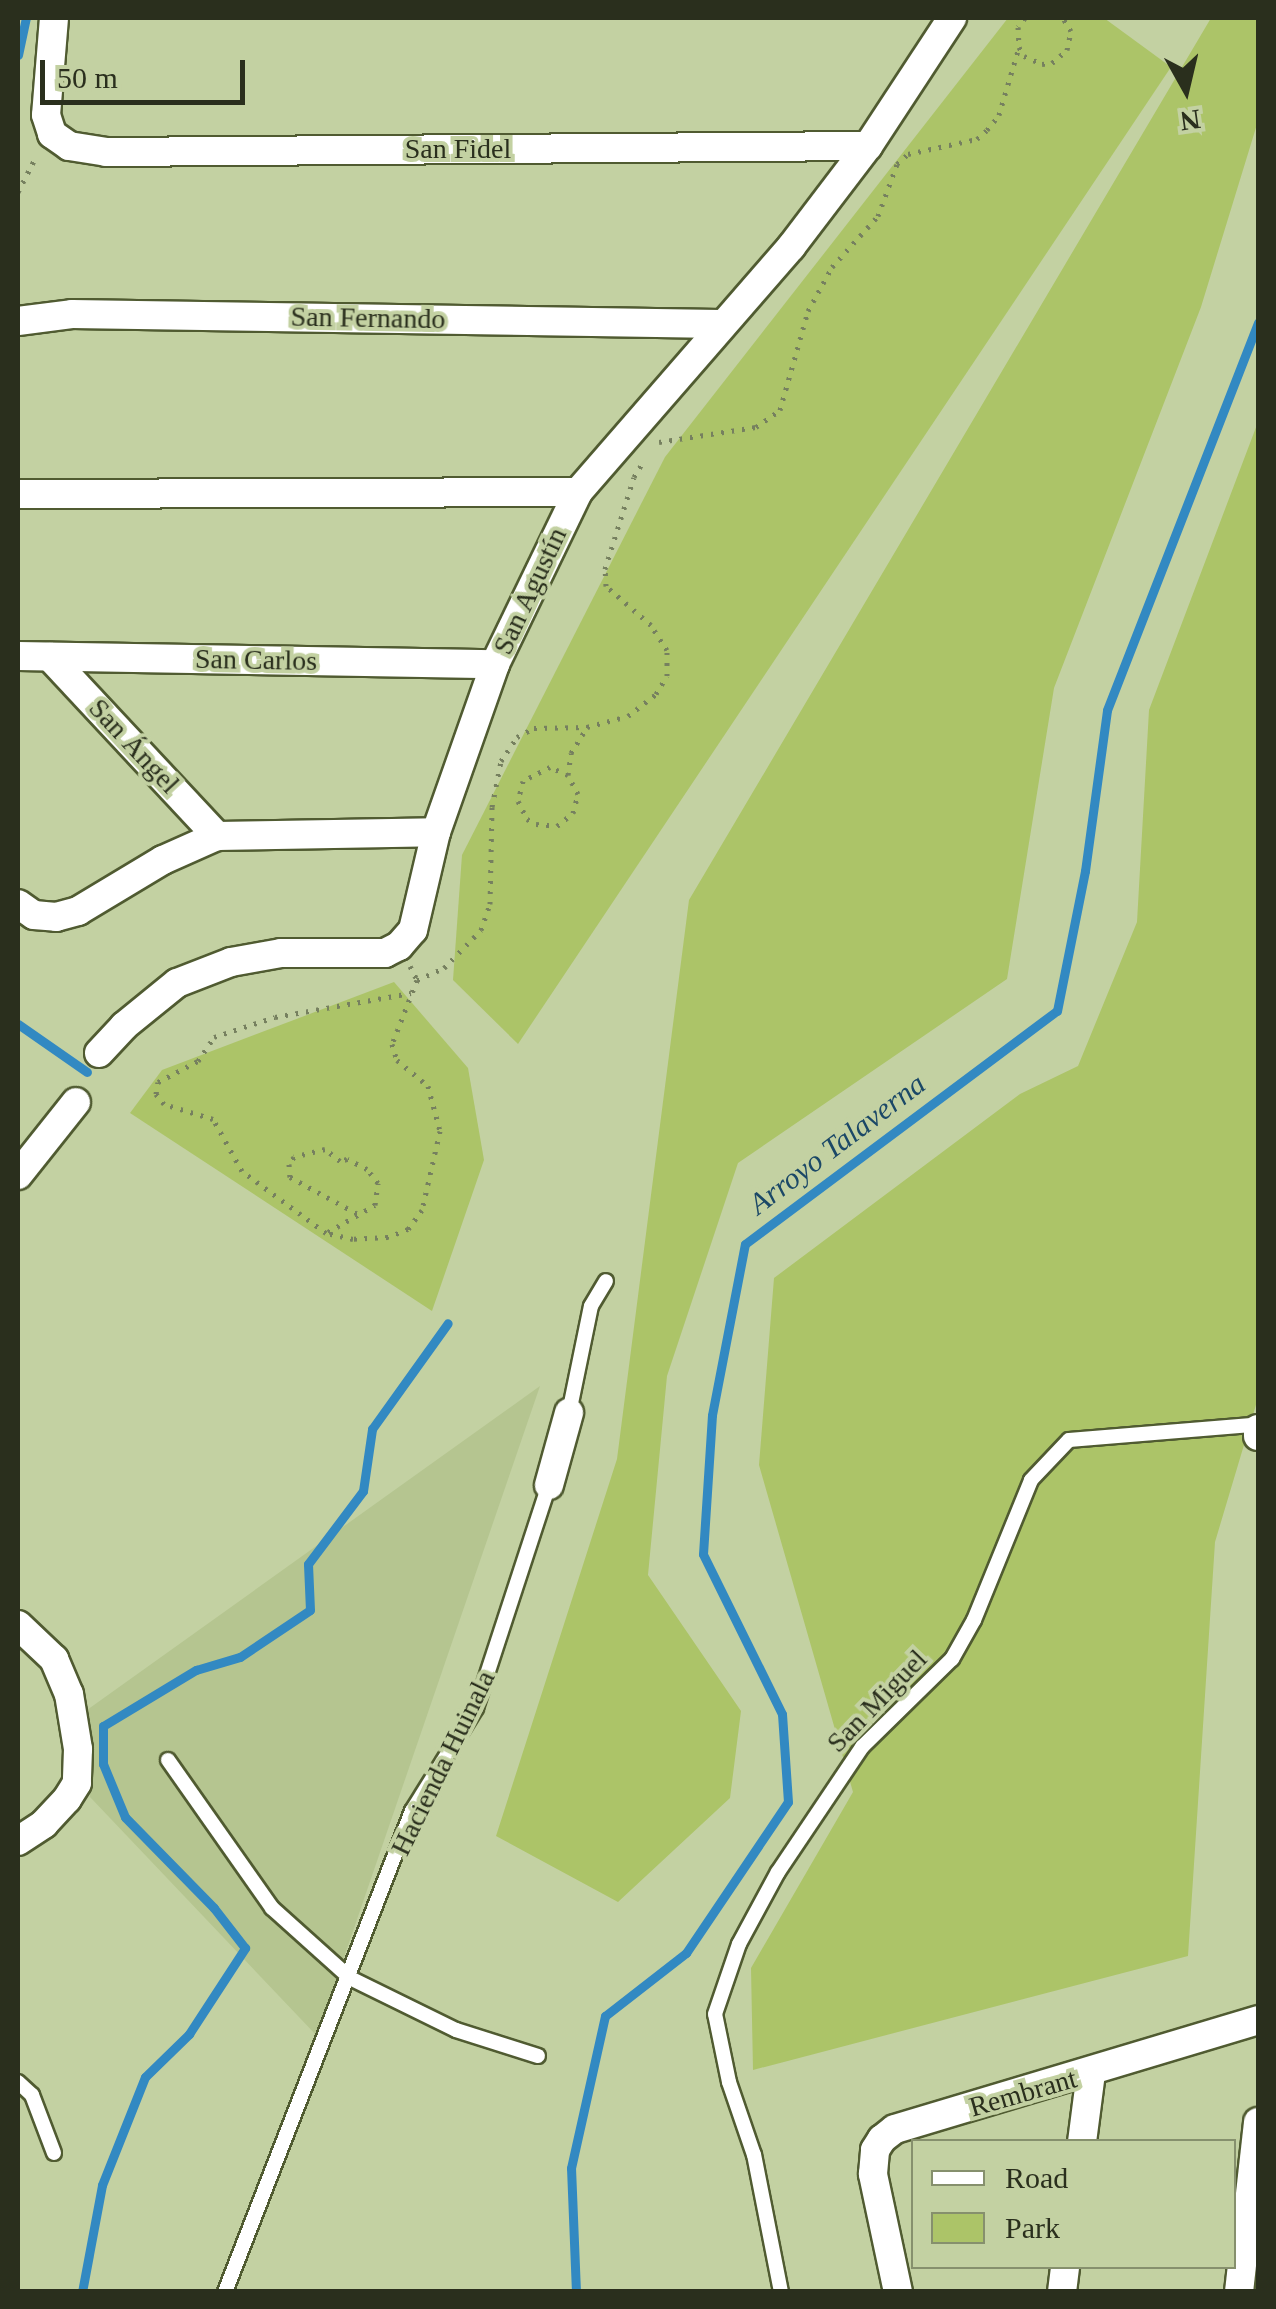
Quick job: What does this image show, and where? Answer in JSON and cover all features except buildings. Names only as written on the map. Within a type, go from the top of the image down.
[{"type":"street","points":[[52,134],[46,115],[54,18]]},
{"type":"street","name":"San Agustín","points":[[399,946],[413,930],[436,832],[495,664],[578,492],[720,324],[791,247],[868,146],[952,18]]},
{"type":"street","name":"San Fidel","points":[[52,134],[69,146],[106,152],[868,146]]},
{"type":"street","name":"San Fernando","points":[[18,321],[72,314],[720,324]]},
{"type":"street","points":[[18,494],[578,492]]},
{"type":"street","name":"San Carlos","points":[[18,656],[495,664]]},
{"type":"street","name":"San Ángel","points":[[50,657],[218,836]]},
{"type":"street","points":[[18,904],[34,915],[56,917],[78,911],[162,860],[218,836],[436,832]]},
{"type":"street","points":[[99,1053],[124,1026],[177,984],[231,962],[280,953],[386,953],[399,946]]},
{"type":"street","points":[[18,1175],[76,1102]]},
{"type":"street","name":"Hacienda Huinala","points":[[548,1485],[569,1413]]},
{"type":"street","points":[[18,1625],[54,1659],[68,1694],[78,1750],[77,1783],[67,1799],[44,1824],[18,1842]]},
{"type":"street","name":"Rembrant","points":[[898,2292],[873,2174],[875,2150],[882,2138],[895,2130],[1258,2020]]},
{"type":"street","points":[[1082,2139],[1091,2073]]},
{"type":"street","points":[[1240,2292],[1258,2122]]},
{"type":"lane","name":"Hacienda Huinala","points":[[569,1413],[591,1306],[606,1281]]},
{"type":"lane","name":"San Miguel","points":[[781,2292],[754,2155],[729,2082],[714,2014],[739,1944],[778,1872],[862,1747],[952,1659],[974,1620],[1032,1480],[1069,1440],[1256,1430]]},
{"type":"lane","name":"Hacienda Huinala","points":[[225,2292],[412,1810],[476,1708],[548,1485]]},
{"type":"lane","points":[[168,1760],[272,1908],[350,1978],[456,2030],[538,2056]]},
{"type":"lane","points":[[18,2082],[32,2095],[54,2153]]},
{"type":"path","points":[[654,444],[674,437],[756,426],[780,410],[808,311],[832,267],[878,216],[897,164],[908,154],[977,138],[999,115],[1019,47],[1018,28],[1025,18]]},
{"type":"path","points":[[1019,47],[1032,61],[1052,63],[1061,58],[1071,41],[1063,18]]},
{"type":"path","points":[[18,192],[21,178],[52,134]]},
{"type":"path","points":[[411,993],[276,1017],[214,1036],[198,1061],[155,1087],[164,1104],[213,1120],[242,1171],[326,1233],[353,1239],[388,1238],[408,1229],[422,1210],[440,1131],[428,1086],[397,1060],[392,1044],[417,980],[444,968],[480,930],[490,904],[492,807],[501,761],[517,736],[534,728],[587,726],[628,716],[656,694],[666,676],[667,650],[659,638],[606,586],[605,569],[634,477],[644,460]]},
{"type":"path","points":[[568,775],[550,767],[523,781],[518,801],[528,819],[546,827],[566,821],[578,794],[568,775],[571,753],[587,726]]},
{"type":"path","points":[[399,946],[417,980]]},
{"type":"path","points":[[326,1233],[368,1212],[378,1194],[378,1183],[367,1169],[340,1161],[325,1149],[304,1152],[288,1164],[290,1177],[358,1214]]},
{"type":"shaded area","points":[[540,1386],[317,2036],[90,1797],[87,1710]]},
{"type":"green space","points":[[1008,18],[1104,18],[1171,67],[518,1044],[453,980],[462,855],[665,457]]},
{"type":"green space","points":[[1211,18],[1258,18],[1258,121],[1201,307],[1054,688],[1007,979],[738,1163],[667,1376],[648,1575],[741,1711],[730,1798],[618,1902],[496,1836],[617,1459],[689,900]]},
{"type":"green space","points":[[1258,422],[1258,1398],[1215,1542],[1188,1956],[753,2070],[751,1968],[853,1792],[759,1465],[774,1278],[1020,1094],[1078,1066],[1137,922],[1149,710]]},
{"type":"green space","points":[[394,982],[468,1068],[484,1160],[432,1311],[130,1113],[162,1070]]},
{"type":"waterway","points":[[18,55],[26,18]]},
{"type":"waterway","name":"Arroyo Talaverna","points":[[576,2292],[571,2168],[605,2016],[686,1953],[788,1802],[782,1714],[703,1554],[712,1415],[745,1244],[1057,1011],[1085,871],[1107,710],[1258,322]]},
{"type":"waterway","points":[[18,1024],[87,1072]]},
{"type":"waterway","points":[[82,2292],[102,2185],[145,2077],[189,2034],[245,1948],[214,1908],[125,1817],[103,1764],[103,1726],[196,1670],[240,1657],[310,1610],[308,1564],[363,1491],[372,1429],[448,1323]]}]
